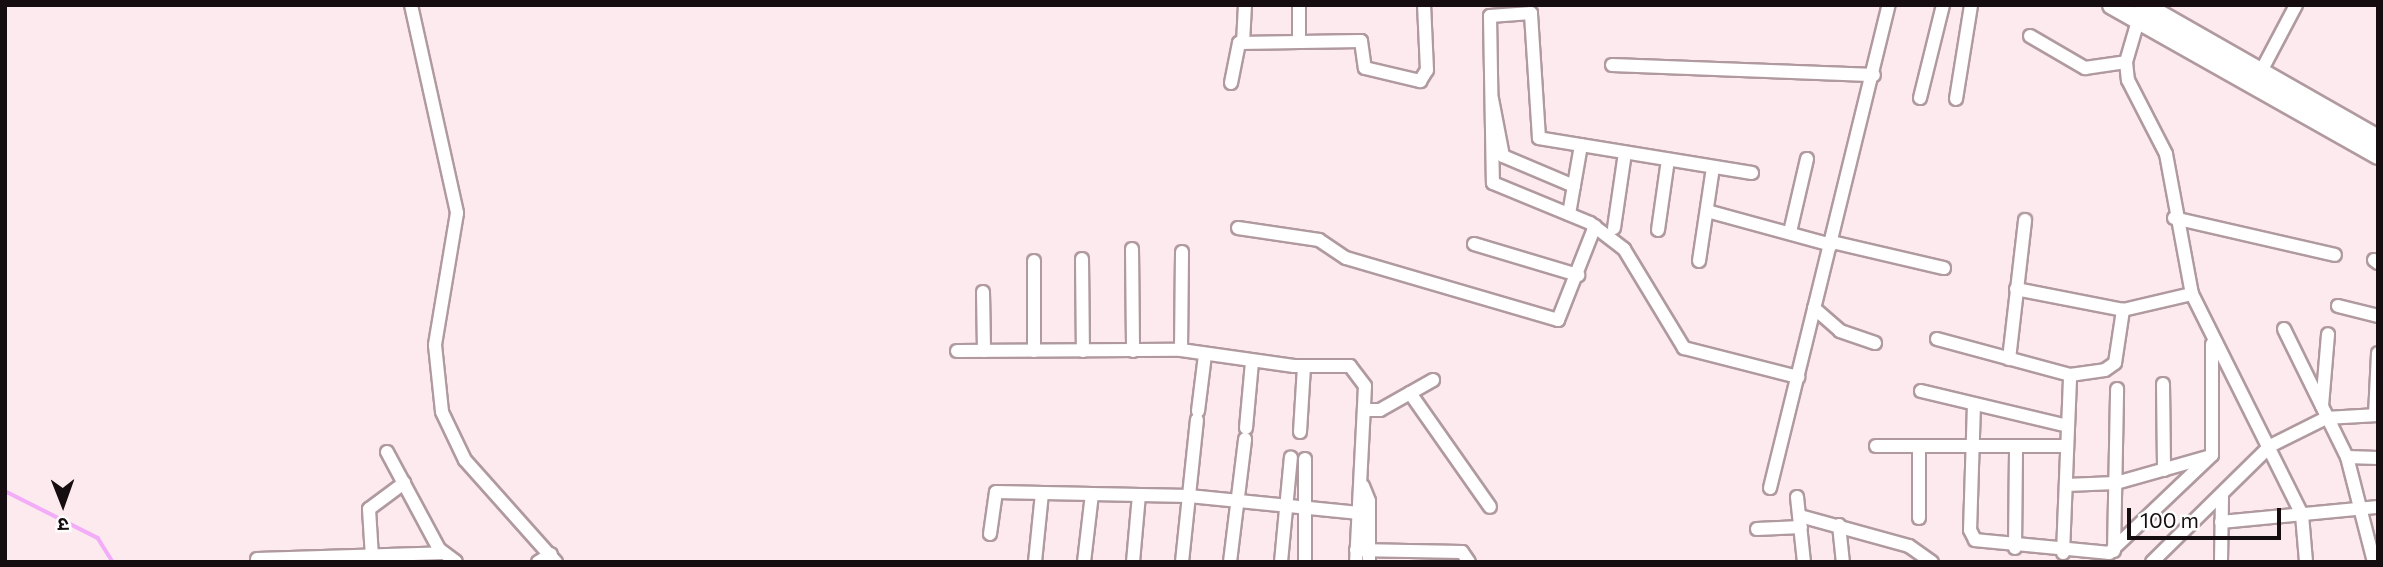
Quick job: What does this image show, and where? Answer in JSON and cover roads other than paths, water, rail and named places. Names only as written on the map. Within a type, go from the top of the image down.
[{"type":"street","points":[[411,5],[457,214],[435,345],[442,412],[465,460],[554,558],[538,562]]},
{"type":"street","points":[[1231,83],[1243,43],[1245,5]]},
{"type":"street","points":[[1299,5],[1299,42]]},
{"type":"street","points":[[1243,43],[1361,41],[1365,68],[1420,81],[1427,70],[1424,5]]},
{"type":"street","points":[[1770,488],[1874,75],[1889,5]]},
{"type":"street","points":[[1920,98],[1943,5]]},
{"type":"street","points":[[1956,99],[1971,5]]},
{"type":"street","points":[[2112,5],[2142,9],[2378,155]]},
{"type":"street","points":[[2256,80],[2296,5]]},
{"type":"street","points":[[1752,173],[1581,145],[1538,134],[1532,16],[1526,8],[1490,16],[1493,183],[1595,226],[1629,254],[1684,348],[1798,377]]},
{"type":"street","points":[[2142,9],[2126,62],[2166,154],[2174,218],[2192,294],[2212,340],[2270,446],[2302,515],[2306,562]]},
{"type":"street","points":[[2029,36],[2085,68],[2126,62]]},
{"type":"street","points":[[1612,65],[1874,75]]},
{"type":"street","points":[[2256,80],[2378,139]]},
{"type":"street","points":[[1490,95],[1498,109],[1503,156],[1574,186]]},
{"type":"street","points":[[1569,214],[1581,145]]},
{"type":"street","points":[[1614,228],[1625,153]]},
{"type":"street","points":[[1790,232],[1807,159]]},
{"type":"street","points":[[1658,230],[1668,160]]},
{"type":"street","points":[[1699,261],[1713,167]]},
{"type":"street","points":[[1707,211],[1831,243],[1944,268]]},
{"type":"street","points":[[2174,218],[2335,255]]},
{"type":"street","points":[[2009,359],[2025,220]]},
{"type":"street","points":[[1238,228],[1319,240],[1346,258],[1549,319],[1563,318],[1595,226]]},
{"type":"street","points":[[1474,244],[1578,275]]},
{"type":"street","points":[[1132,249],[1133,351]]},
{"type":"street","points":[[1181,350],[1182,252]]},
{"type":"street","points":[[1082,259],[1083,351]]},
{"type":"street","points":[[1034,261],[1034,351]]},
{"type":"street","points":[[2016,289],[2123,310],[2192,294]]},
{"type":"street","points":[[983,292],[984,351]]},
{"type":"street","points":[[2338,306],[2378,316]]},
{"type":"street","points":[[1814,308],[1840,331],[1875,343]]},
{"type":"street","points":[[1937,339],[2070,375],[2111,368],[2123,310]]},
{"type":"street","points":[[2284,329],[2371,507],[2374,562]]},
{"type":"street","points":[[2324,413],[2328,334]]},
{"type":"street","points":[[1974,404],[1971,446],[1973,537],[2015,548],[2063,553],[2114,551],[2212,455],[2212,340]]},
{"type":"street","points":[[957,351],[1181,350],[1252,362],[1357,370],[1365,410],[1362,556],[1419,556],[1462,552],[1469,562]]},
{"type":"street","points":[[2152,562],[2270,446],[2324,413],[2376,415],[2378,353]]},
{"type":"street","points":[[1182,562],[1205,355]]},
{"type":"street","points":[[1230,562],[1252,362]]},
{"type":"street","points":[[1300,432],[1304,366]]},
{"type":"street","points":[[2063,553],[2070,375]]},
{"type":"street","points":[[1365,410],[1410,393],[1433,380]]},
{"type":"street","points":[[2163,384],[2164,470]]},
{"type":"street","points":[[2114,551],[2117,390]]},
{"type":"street","points":[[1921,391],[2067,426]]},
{"type":"street","points":[[1410,393],[1490,507]]},
{"type":"street","points":[[1876,446],[2067,446]]},
{"type":"street","points":[[1919,446],[1919,518]]},
{"type":"street","points":[[2015,548],[2016,446]]},
{"type":"street","points":[[387,452],[444,553],[456,562]]},
{"type":"street","points":[[2066,485],[2116,483],[2212,455]]},
{"type":"street","points":[[1281,562],[1292,457]]},
{"type":"street","points":[[2347,457],[2378,458]]},
{"type":"street","points":[[1305,459],[1305,562]]},
{"type":"street","points":[[372,557],[369,509],[404,482]]},
{"type":"street","points":[[990,534],[996,492],[1189,496],[1363,514]]},
{"type":"street","points":[[1035,562],[1042,493]]},
{"type":"street","points":[[1084,562],[1092,494]]},
{"type":"street","points":[[1133,562],[1139,495]]},
{"type":"street","points":[[1797,497],[1804,562]]},
{"type":"street","points":[[2221,497],[2221,562]]},
{"type":"street","points":[[2221,522],[2371,507]]},
{"type":"street","points":[[1757,529],[1800,521],[1839,525],[1909,546],[1932,562]]},
{"type":"street","points":[[1839,525],[1843,562]]},
{"type":"street","points":[[1909,546],[1910,562]]},
{"type":"street","points":[[257,559],[415,558],[444,553]]},
{"type":"waterway","points":[[5,491],[98,538],[113,562]]}]
